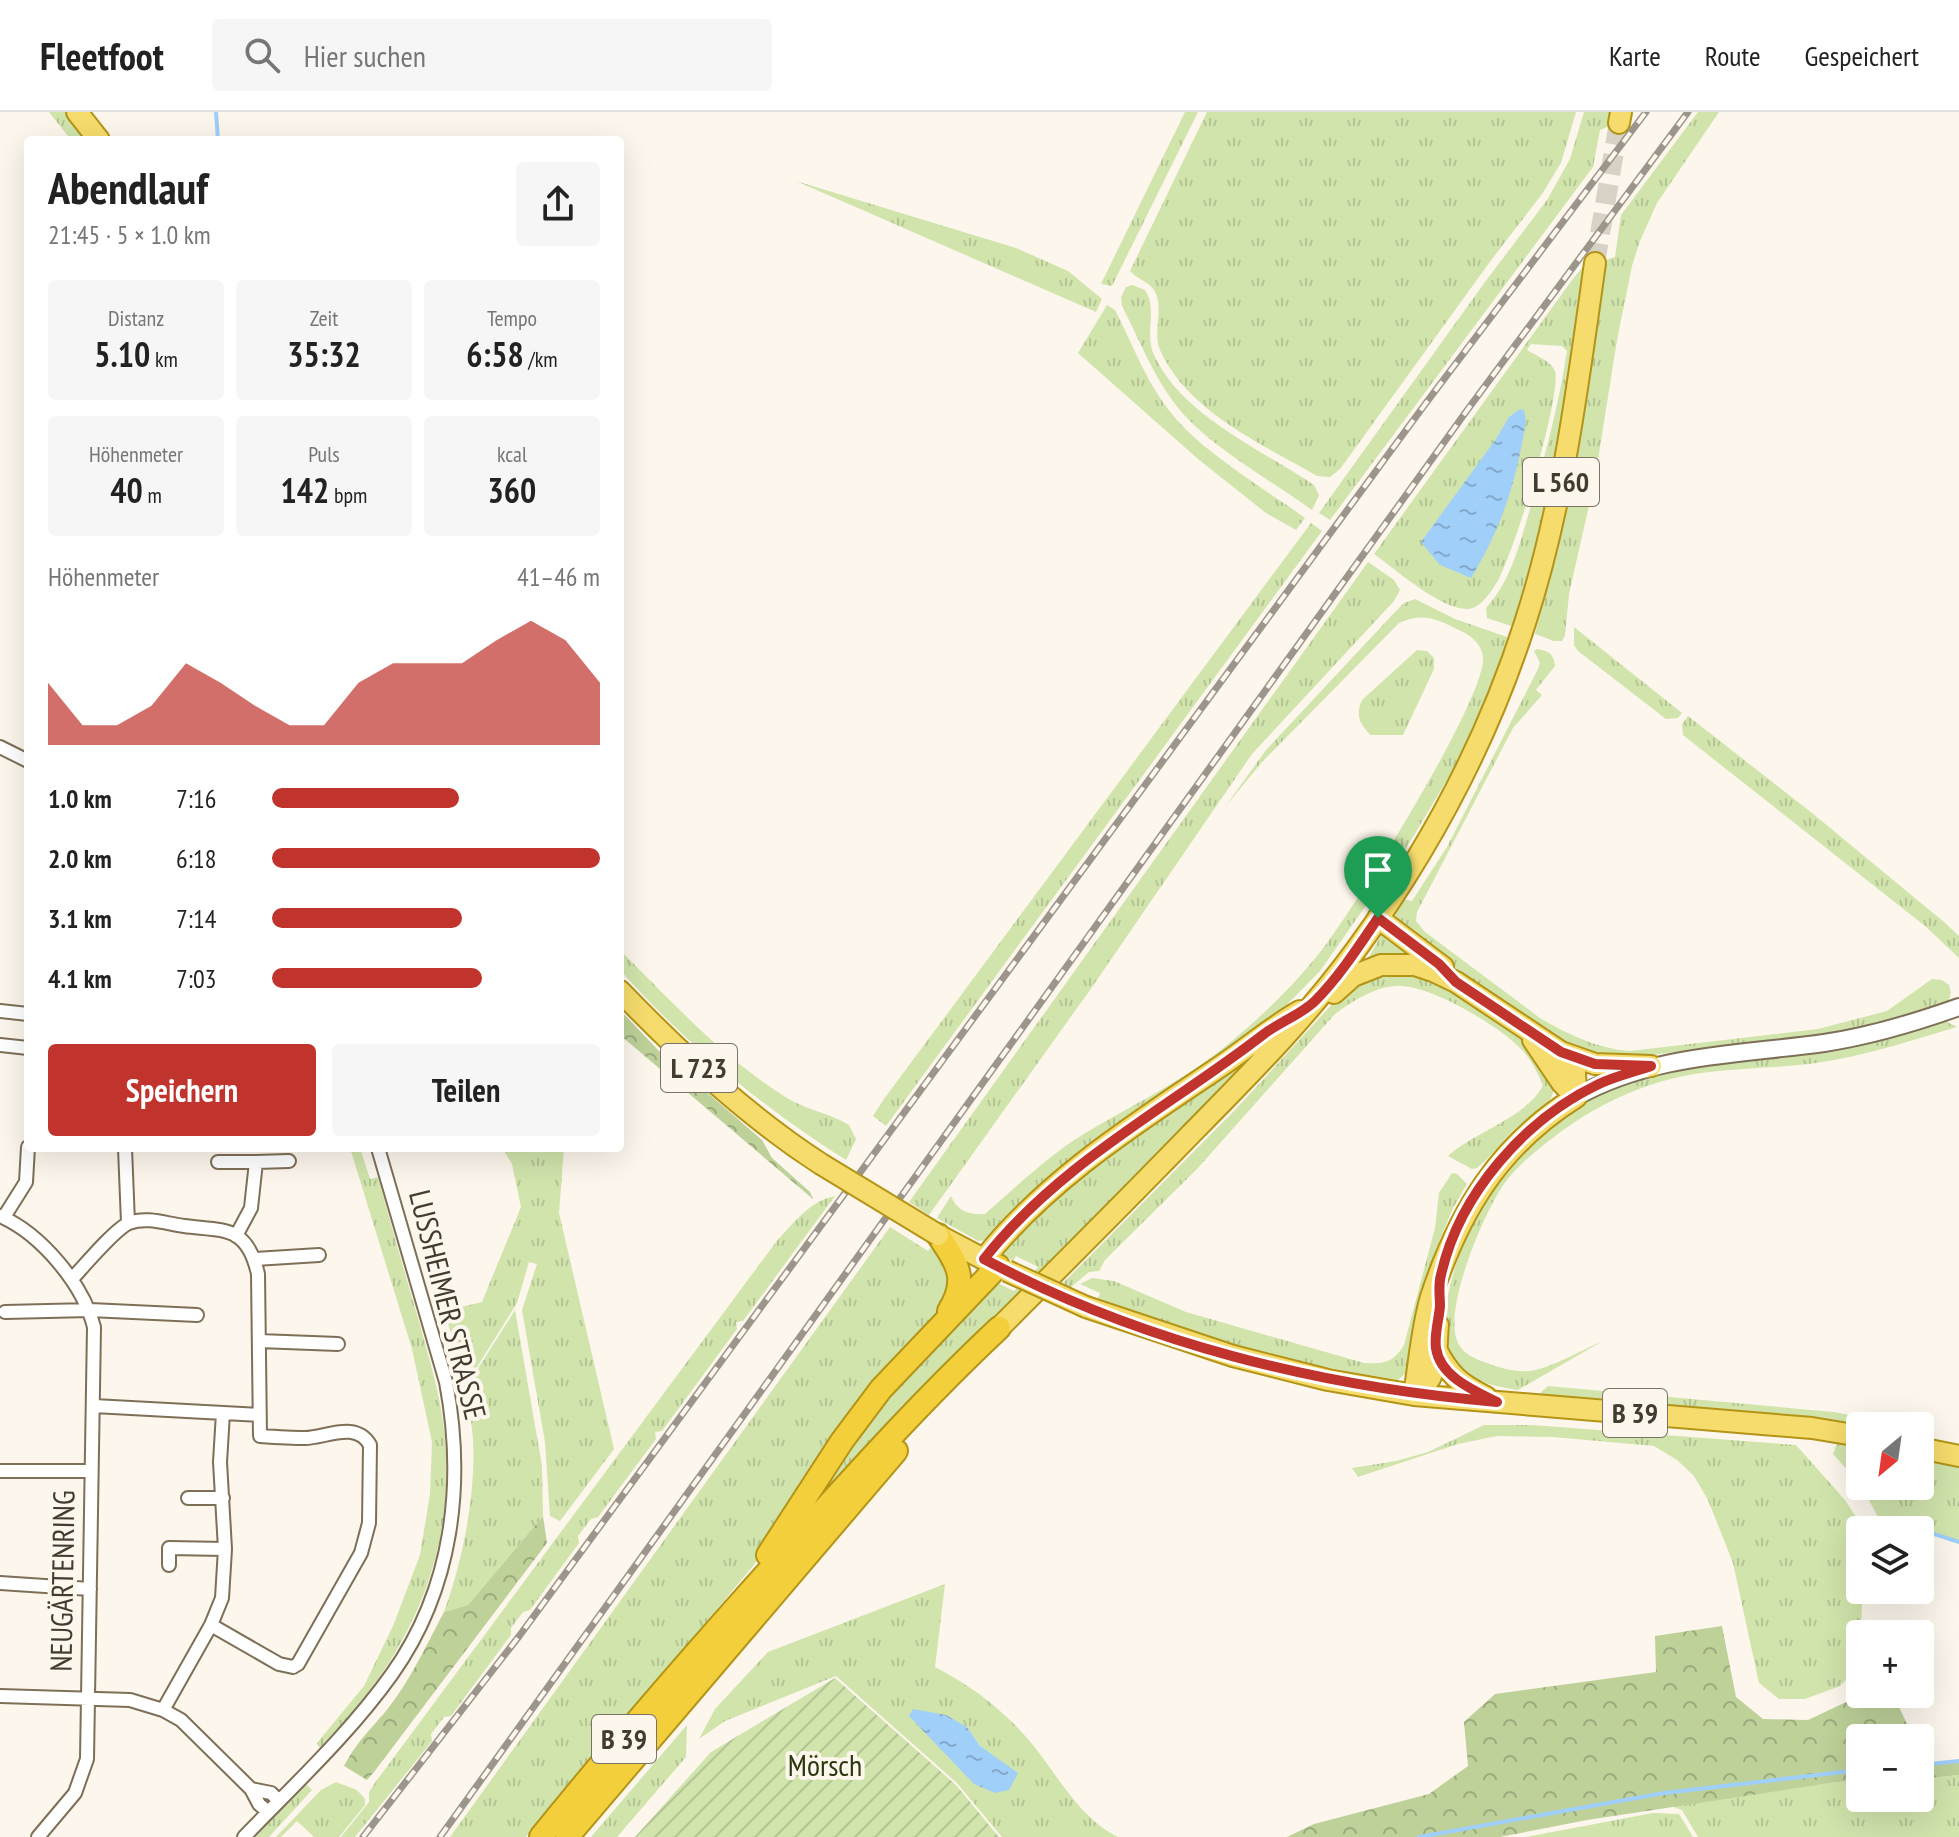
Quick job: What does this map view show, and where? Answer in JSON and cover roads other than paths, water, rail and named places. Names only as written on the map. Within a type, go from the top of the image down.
[{"type":"highway","name":"B 39","points":[[938,1235],[959,1271],[961,1286],[942,1322]]},
{"type":"highway","name":"B 39","points":[[706,1641],[747,1586],[863,1413],[899,1368],[996,1266]]},
{"type":"highway","name":"B 39","points":[[541,1837],[706,1641],[875,1452],[934,1389],[999,1328]]},
{"type":"highway","name":"B 39","points":[[567,1837],[944,1397],[999,1328]]},
{"type":"main road","points":[[77,112],[96,136]]},
{"type":"main road","name":"L 560","points":[[1294,1026],[1378,918],[1431,837],[1499,695],[1539,578],[1563,475],[1595,263]]},
{"type":"main road","points":[[1378,918],[1439,964],[1456,982]]},
{"type":"main road","name":"B 39","points":[[999,1328],[1294,1026],[1353,976],[1381,965],[1415,965],[1456,982],[1523,1028],[1542,1050],[1562,1083],[1576,1097]]},
{"type":"main road","name":"L 723","points":[[624,995],[713,1081],[769,1128],[821,1164],[938,1235],[996,1266]]},
{"type":"main road","points":[[996,1266],[1019,1220],[1061,1180],[1108,1142],[1228,1061],[1278,1023],[1314,1003]]},
{"type":"main road","points":[[1523,1028],[1561,1052],[1595,1064],[1651,1066]]},
{"type":"main road","points":[[1414,1395],[1430,1299],[1458,1226],[1507,1152],[1532,1129],[1576,1097],[1575,1072],[1561,1052]]},
{"type":"main road","name":"B 39","points":[[996,1266],[1086,1307],[1233,1356],[1328,1380],[1414,1395],[1812,1428],[1846,1434]]},
{"type":"main road","points":[[1414,1395],[1424,1389],[1433,1377],[1440,1278]]},
{"type":"main road","name":"B 39","points":[[1436,1349],[1447,1371],[1464,1386],[1497,1402]]},
{"type":"main road","points":[[1934,1451],[1959,1456]]},
{"type":"street","points":[[0,747],[24,759]]},
{"type":"street","points":[[1576,1097],[1599,1084],[1651,1066],[1879,1033],[1959,1007]]},
{"type":"street","points":[[0,1011],[24,1014]]},
{"type":"street","points":[[0,1045],[24,1048]]},
{"type":"street","name":"NEUGÄRTENRING","points":[[28,1152],[26,1182],[2,1216],[26,1232],[72,1279],[90,1310],[94,1327],[87,1759],[75,1793],[38,1837]]},
{"type":"street","points":[[125,1152],[128,1223]]},
{"type":"street","name":"LUSSHEIMER STRASSE","points":[[244,1837],[346,1730],[394,1671],[430,1603],[452,1527],[456,1455],[446,1382],[379,1152]]},
{"type":"street","points":[[218,1162],[289,1161]]},
{"type":"street","points":[[236,1236],[251,1208],[256,1162]]},
{"type":"street","points":[[72,1279],[128,1223],[154,1220],[219,1228],[236,1236],[255,1259],[258,1274],[260,1436],[308,1438],[336,1432],[356,1433],[367,1439],[371,1488],[366,1538],[354,1568],[304,1657],[293,1667],[279,1664],[211,1625]]},
{"type":"street","points":[[255,1259],[319,1255]]},
{"type":"street","points":[[5,1312],[90,1310],[197,1315]]},
{"type":"street","points":[[259,1341],[338,1344]]},
{"type":"street","points":[[94,1406],[259,1415]]},
{"type":"street","points":[[163,1710],[211,1625],[222,1598],[225,1549],[220,1462],[223,1413]]},
{"type":"street","points":[[0,1471],[91,1471]]},
{"type":"street","points":[[188,1498],[223,1498]]},
{"type":"street","points":[[169,1565],[169,1548],[225,1549]]},
{"type":"street","points":[[0,1583],[90,1589]]},
{"type":"street","points":[[0,1696],[130,1700],[163,1710],[181,1720],[251,1789],[259,1804],[268,1812]]},
{"type":"street","points":[[251,1789],[271,1793],[279,1801]]},
{"type":"water","points":[[1520,409],[1524,410],[1526,421],[1513,484],[1492,540],[1471,578],[1440,565],[1421,542],[1509,417]]},
{"type":"water","points":[[913,1709],[946,1715],[967,1727],[980,1746],[1018,1773],[1009,1790],[995,1793],[974,1784],[909,1716]]},
{"type":"waterway","points":[[216,112],[218,136]]},
{"type":"waterway","points":[[1934,1534],[1959,1542]]},
{"type":"waterway","points":[[1934,1764],[1959,1761]]},
{"type":"waterway","points":[[1419,1837],[1664,1793],[1846,1772]]},
{"type":"tunnel","points":[[1595,263],[1619,123]]},
{"type":"railway","points":[[363,1837],[520,1635],[1426,403],[1646,112]]},
{"type":"railway","points":[[440,1837],[1468,409],[1688,112]]},
{"type":"park label","name":"Mörsch","points":[[825,1766]]}]
